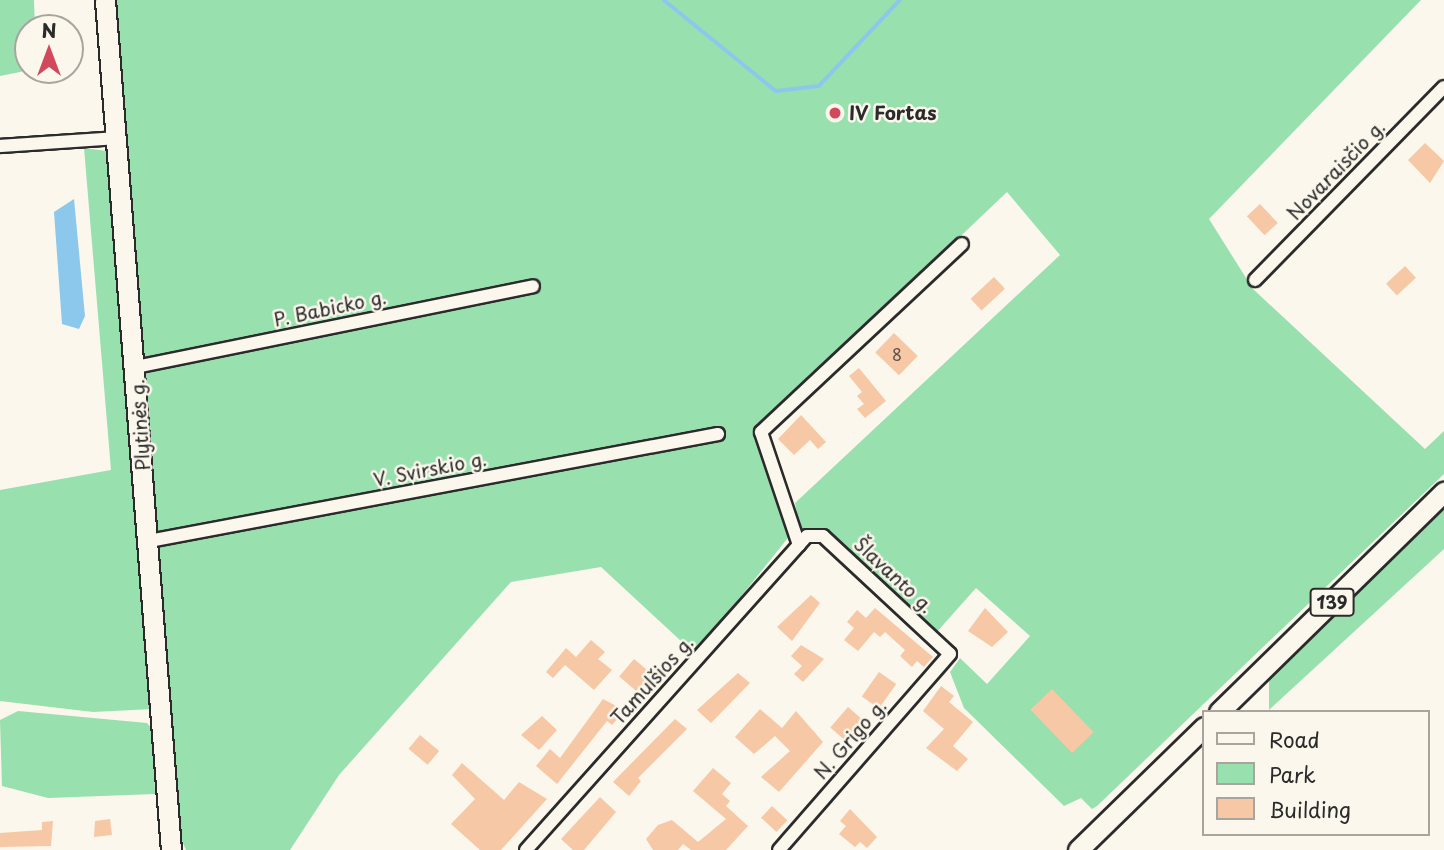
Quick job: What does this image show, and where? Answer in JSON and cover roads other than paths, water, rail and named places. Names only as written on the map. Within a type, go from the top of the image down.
[{"type":"main road","name":"Plytinės g.","points":[[105,0],[136,367],[171,850]]},
{"type":"main road","name":"139","points":[[1221,710],[1444,492]]},
{"type":"main road","points":[[1078,850],[1202,729]]},
{"type":"street","name":"Novaraisčio g.","points":[[1255,280],[1444,88]]},
{"type":"street","points":[[0,146],[116,138]]},
{"type":"street","points":[[803,541],[761,432],[962,244]]},
{"type":"street","name":"P. Babicko g.","points":[[136,367],[533,286]]},
{"type":"street","name":"V. Svirskio g.","points":[[149,541],[718,434]]},
{"type":"street","name":"Šlavanto g.","points":[[803,541],[823,536],[950,654]]},
{"type":"street","name":"Tamulšios g.","points":[[526,850],[803,541]]},
{"type":"street","name":"N. Grigo g.","points":[[779,850],[950,654]]},
{"type":"water","points":[[74,199],[85,316],[79,329],[62,324],[54,212]]},
{"type":"waterway","points":[[664,0],[776,91],[819,86],[900,0]]},
{"type":"place","name":"IV Fortas","points":[[835,113]]}]
